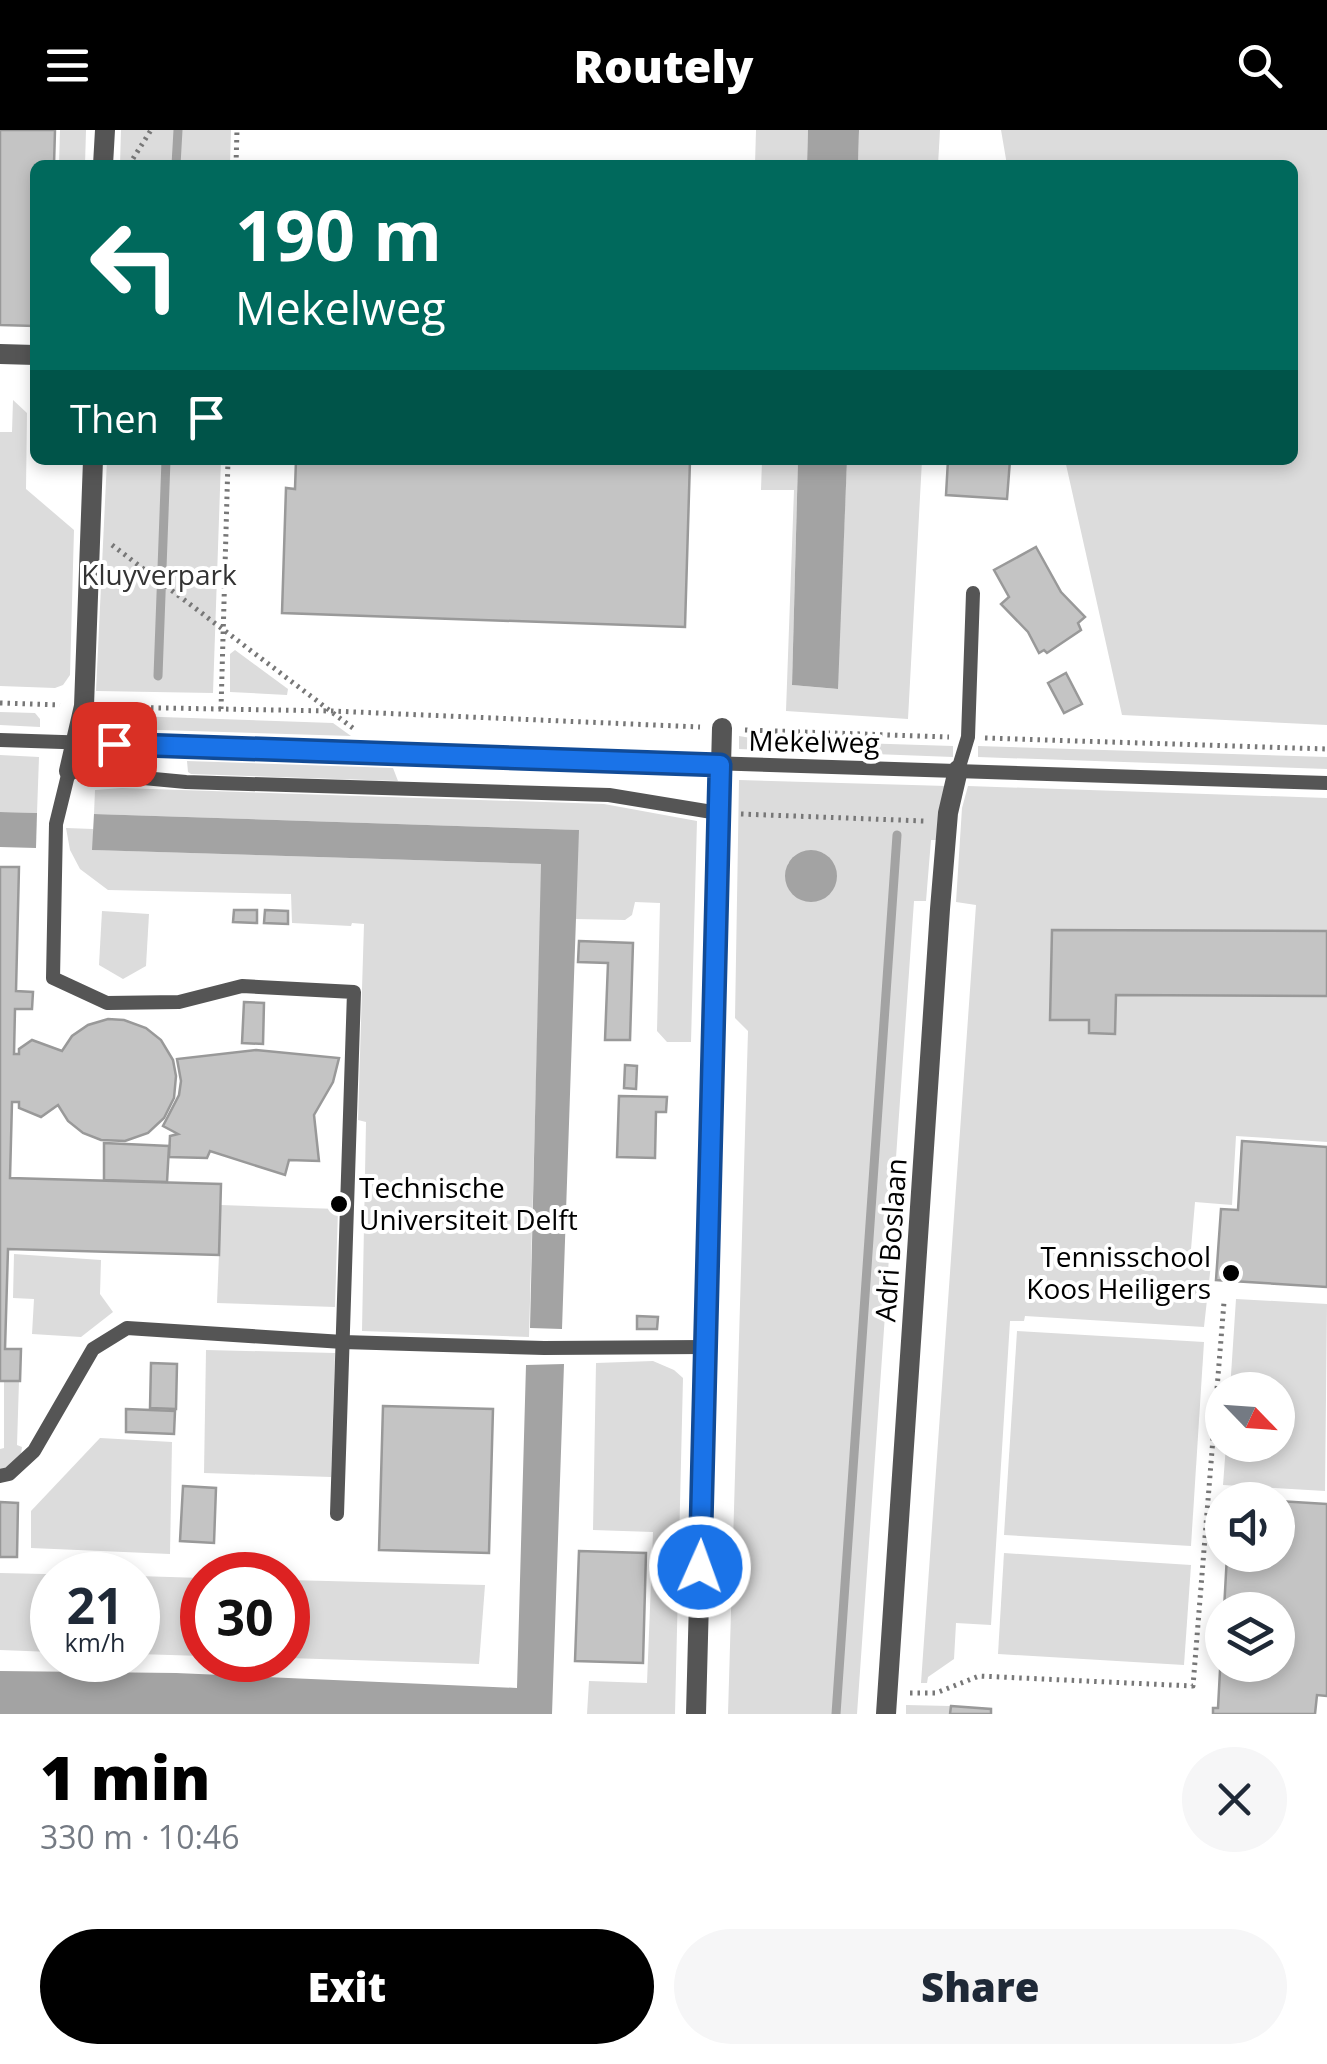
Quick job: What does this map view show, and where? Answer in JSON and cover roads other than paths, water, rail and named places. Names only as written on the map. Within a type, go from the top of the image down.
[{"type":"street","points":[[104,160],[105,130]]},
{"type":"street","points":[[0,354],[30,355]]},
{"type":"street","points":[[69,771],[84,706],[93,465]]},
{"type":"street","points":[[696,1714],[722,728]]},
{"type":"street","name":"Adri Boslaan","points":[[886,1714],[948,822],[958,770]]},
{"type":"lane","points":[[958,770],[968,738],[973,593]]},
{"type":"lane","name":"Mekelweg","points":[[0,740],[1327,784]]},
{"type":"lane","points":[[337,1514],[354,992],[242,986],[178,1002],[107,1003],[52,978],[56,824],[69,771],[186,782],[609,795],[718,813]]},
{"type":"lane","points":[[0,1476],[9,1474],[34,1450],[92,1349],[127,1328],[343,1342],[544,1348],[706,1347]]},
{"type":"waterway","points":[[176,160],[178,130]]},
{"type":"waterway","points":[[158,676],[166,465]]},
{"type":"waterway","points":[[836,1714],[897,835]]},
{"type":"place","name":"Technische Universiteit Delft","points":[[339,1204]]},
{"type":"place","name":"Tennisschool Koos Heiligers","points":[[1231,1273]]},
{"type":"park label","name":"Kluyverpark","points":[[159,575]]}]
